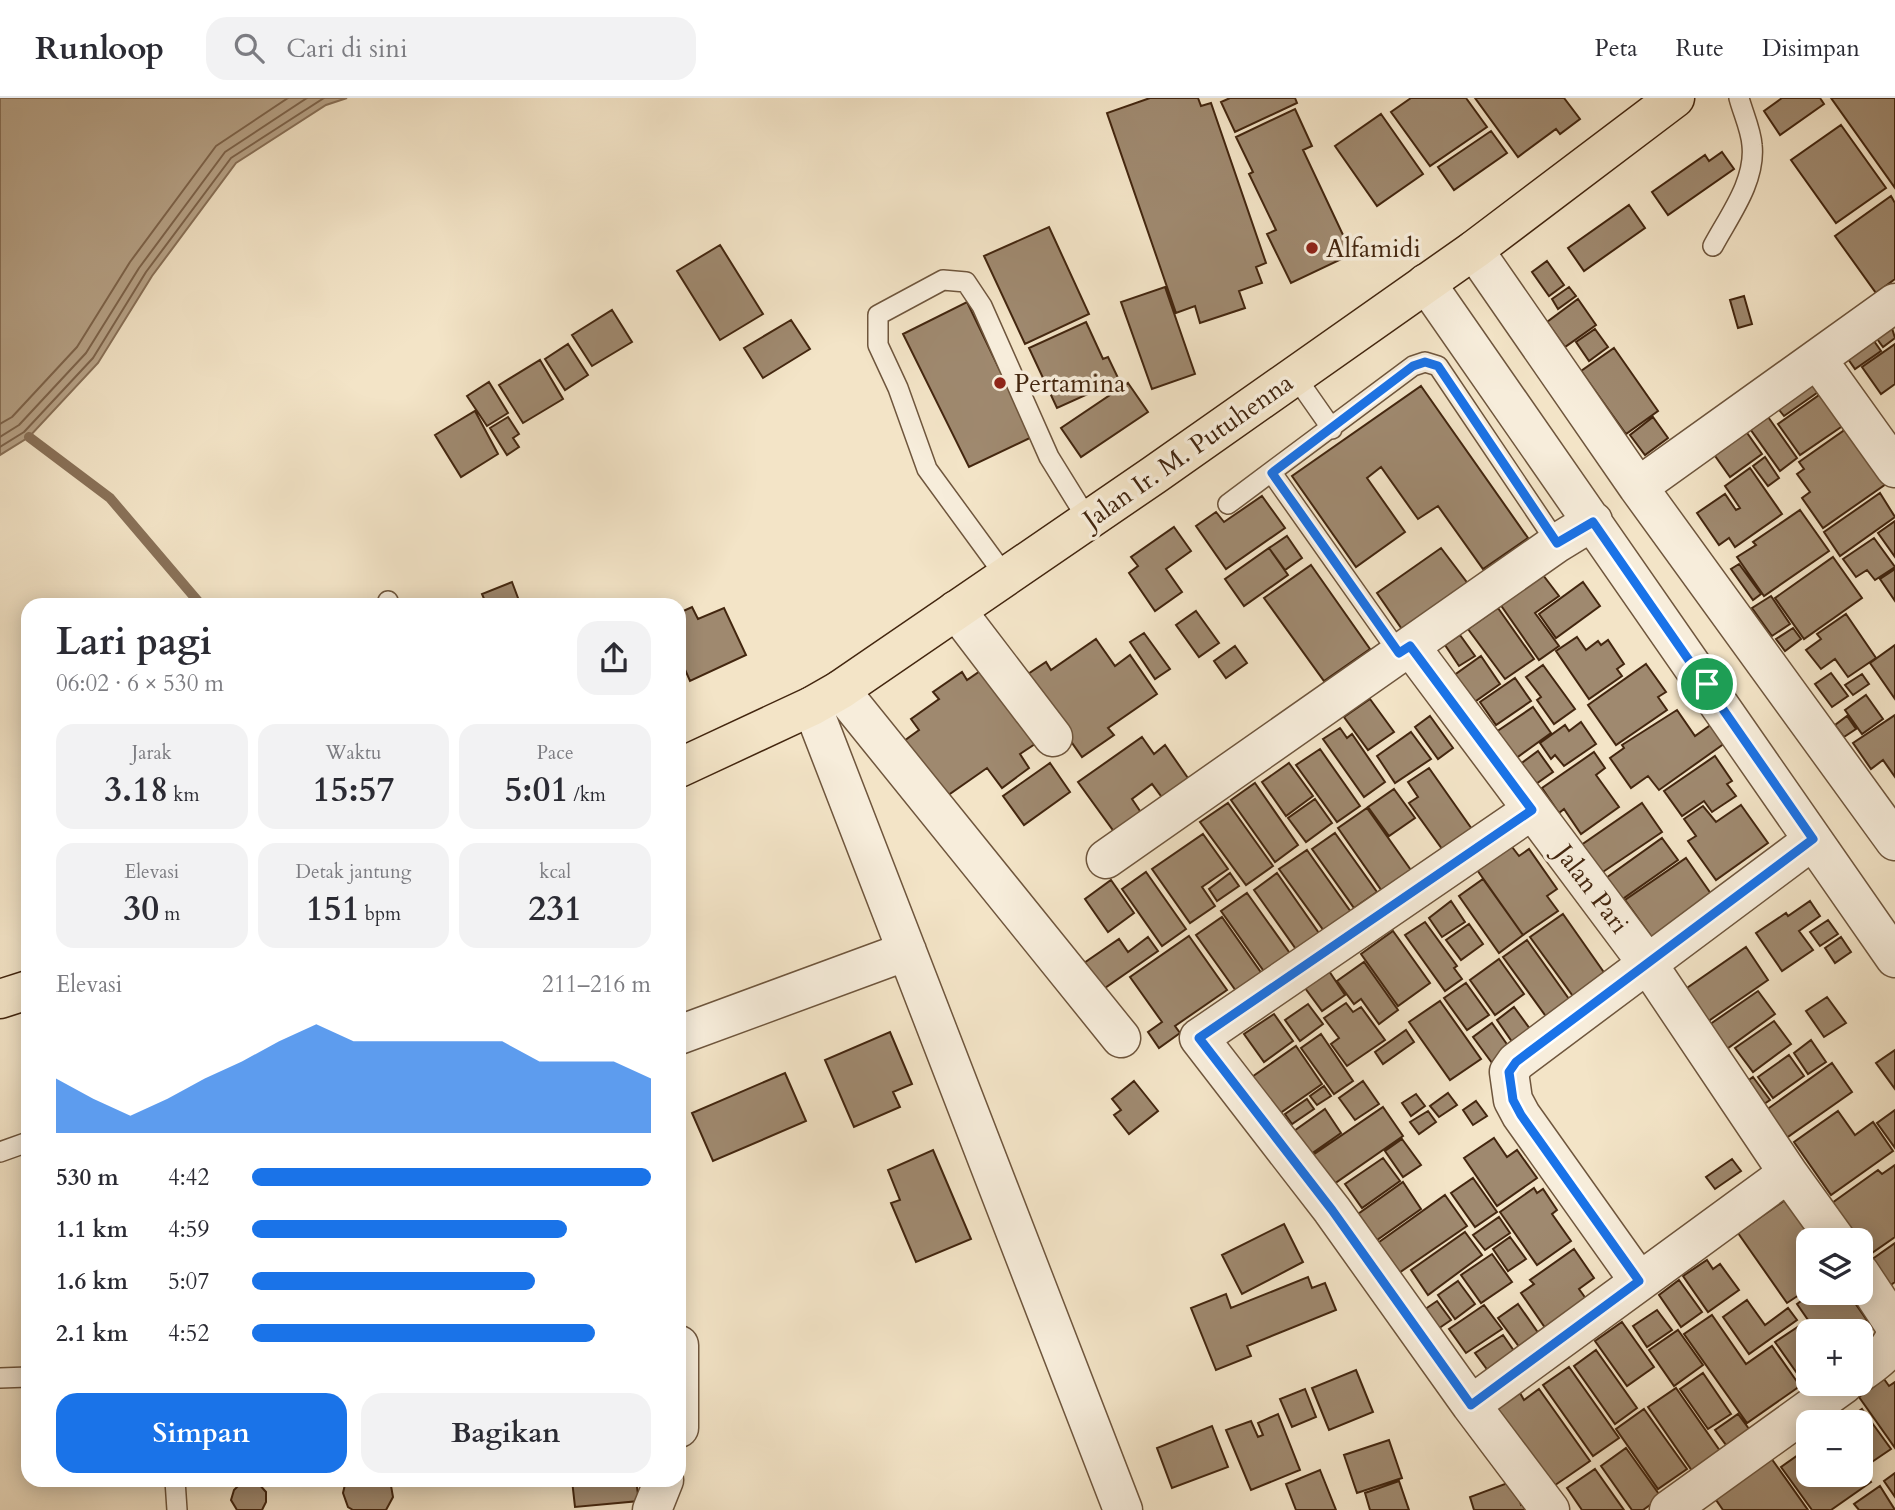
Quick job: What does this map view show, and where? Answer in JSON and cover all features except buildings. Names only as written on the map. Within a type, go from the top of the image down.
[{"type":"highway","name":"Jalan Ir. M. Putuhenna","points":[[686,765],[826,698],[1006,577],[1474,250],[1675,98]]},
{"type":"highway","points":[[0,999],[21,992]]},
{"type":"street","points":[[1474,250],[1638,487],[1895,841]]},
{"type":"street","points":[[1426,283],[1895,958]]},
{"type":"street","points":[[1638,487],[1895,303]]},
{"type":"street","points":[[1817,359],[1895,468]]},
{"type":"street","points":[[1106,859],[1557,543],[1593,522]]},
{"type":"street","points":[[956,610],[1054,737]]},
{"type":"street","points":[[1707,684],[1756,649]]},
{"type":"street","name":"Jalan Pari","points":[[1405,650],[1532,810],[1647,963],[1828,1228]]},
{"type":"street","points":[[826,698],[906,951],[1123,1510]]},
{"type":"street","points":[[826,698],[1121,1038]]},
{"type":"street","points":[[1532,810],[1199,1038],[1332,1210],[1471,1405],[1550,1510]]},
{"type":"street","points":[[1639,1281],[1521,1115],[1509,1083],[1509,1072],[1516,1062],[1813,839]]},
{"type":"street","points":[[686,1032],[906,951]]},
{"type":"street","points":[[1471,1405],[1788,1173]]},
{"type":"street","points":[[1873,1293],[1895,1326]]},
{"type":"street","points":[[1873,1364],[1891,1346],[1895,1336]]},
{"type":"street","points":[[1669,1510],[1827,1396]]},
{"type":"street","points":[[652,1510],[661,1487]]},
{"type":"lane","points":[[1713,246],[1746,182],[1751,164],[1752,145],[1739,98]]},
{"type":"lane","points":[[1006,577],[927,470],[898,388],[878,345],[878,315],[943,280],[966,282],[982,306],[1049,457],[1088,520]]},
{"type":"lane","points":[[1228,504],[1413,366],[1425,362],[1438,366],[1557,543]]},
{"type":"lane","points":[[1295,376],[1332,429]]},
{"type":"lane","points":[[1272,473],[1405,650]]},
{"type":"lane","points":[[0,1152],[21,1144]]},
{"type":"lane","points":[[0,1378],[21,1377]]},
{"type":"lane","points":[[175,1487],[177,1510]]},
{"type":"water","points":[[0,98],[347,98],[326,105],[236,163],[152,276],[98,363],[29,437],[0,455]]},
{"type":"waterway","points":[[29,437],[110,498],[195,598]]},
{"type":"place","name":"Alfamidi","points":[[1312,248]]},
{"type":"place","name":"Pertamina","points":[[1000,383]]},
{"type":"route","points":[[1425,362],[1438,366],[1557,543],[1593,522],[1707,684],[1813,839],[1516,1062],[1509,1072],[1513,1100],[1521,1115],[1639,1281],[1471,1405],[1450,1380],[1332,1210],[1199,1038],[1532,810],[1410,646],[1399,653],[1272,473],[1413,366],[1425,362]]}]
